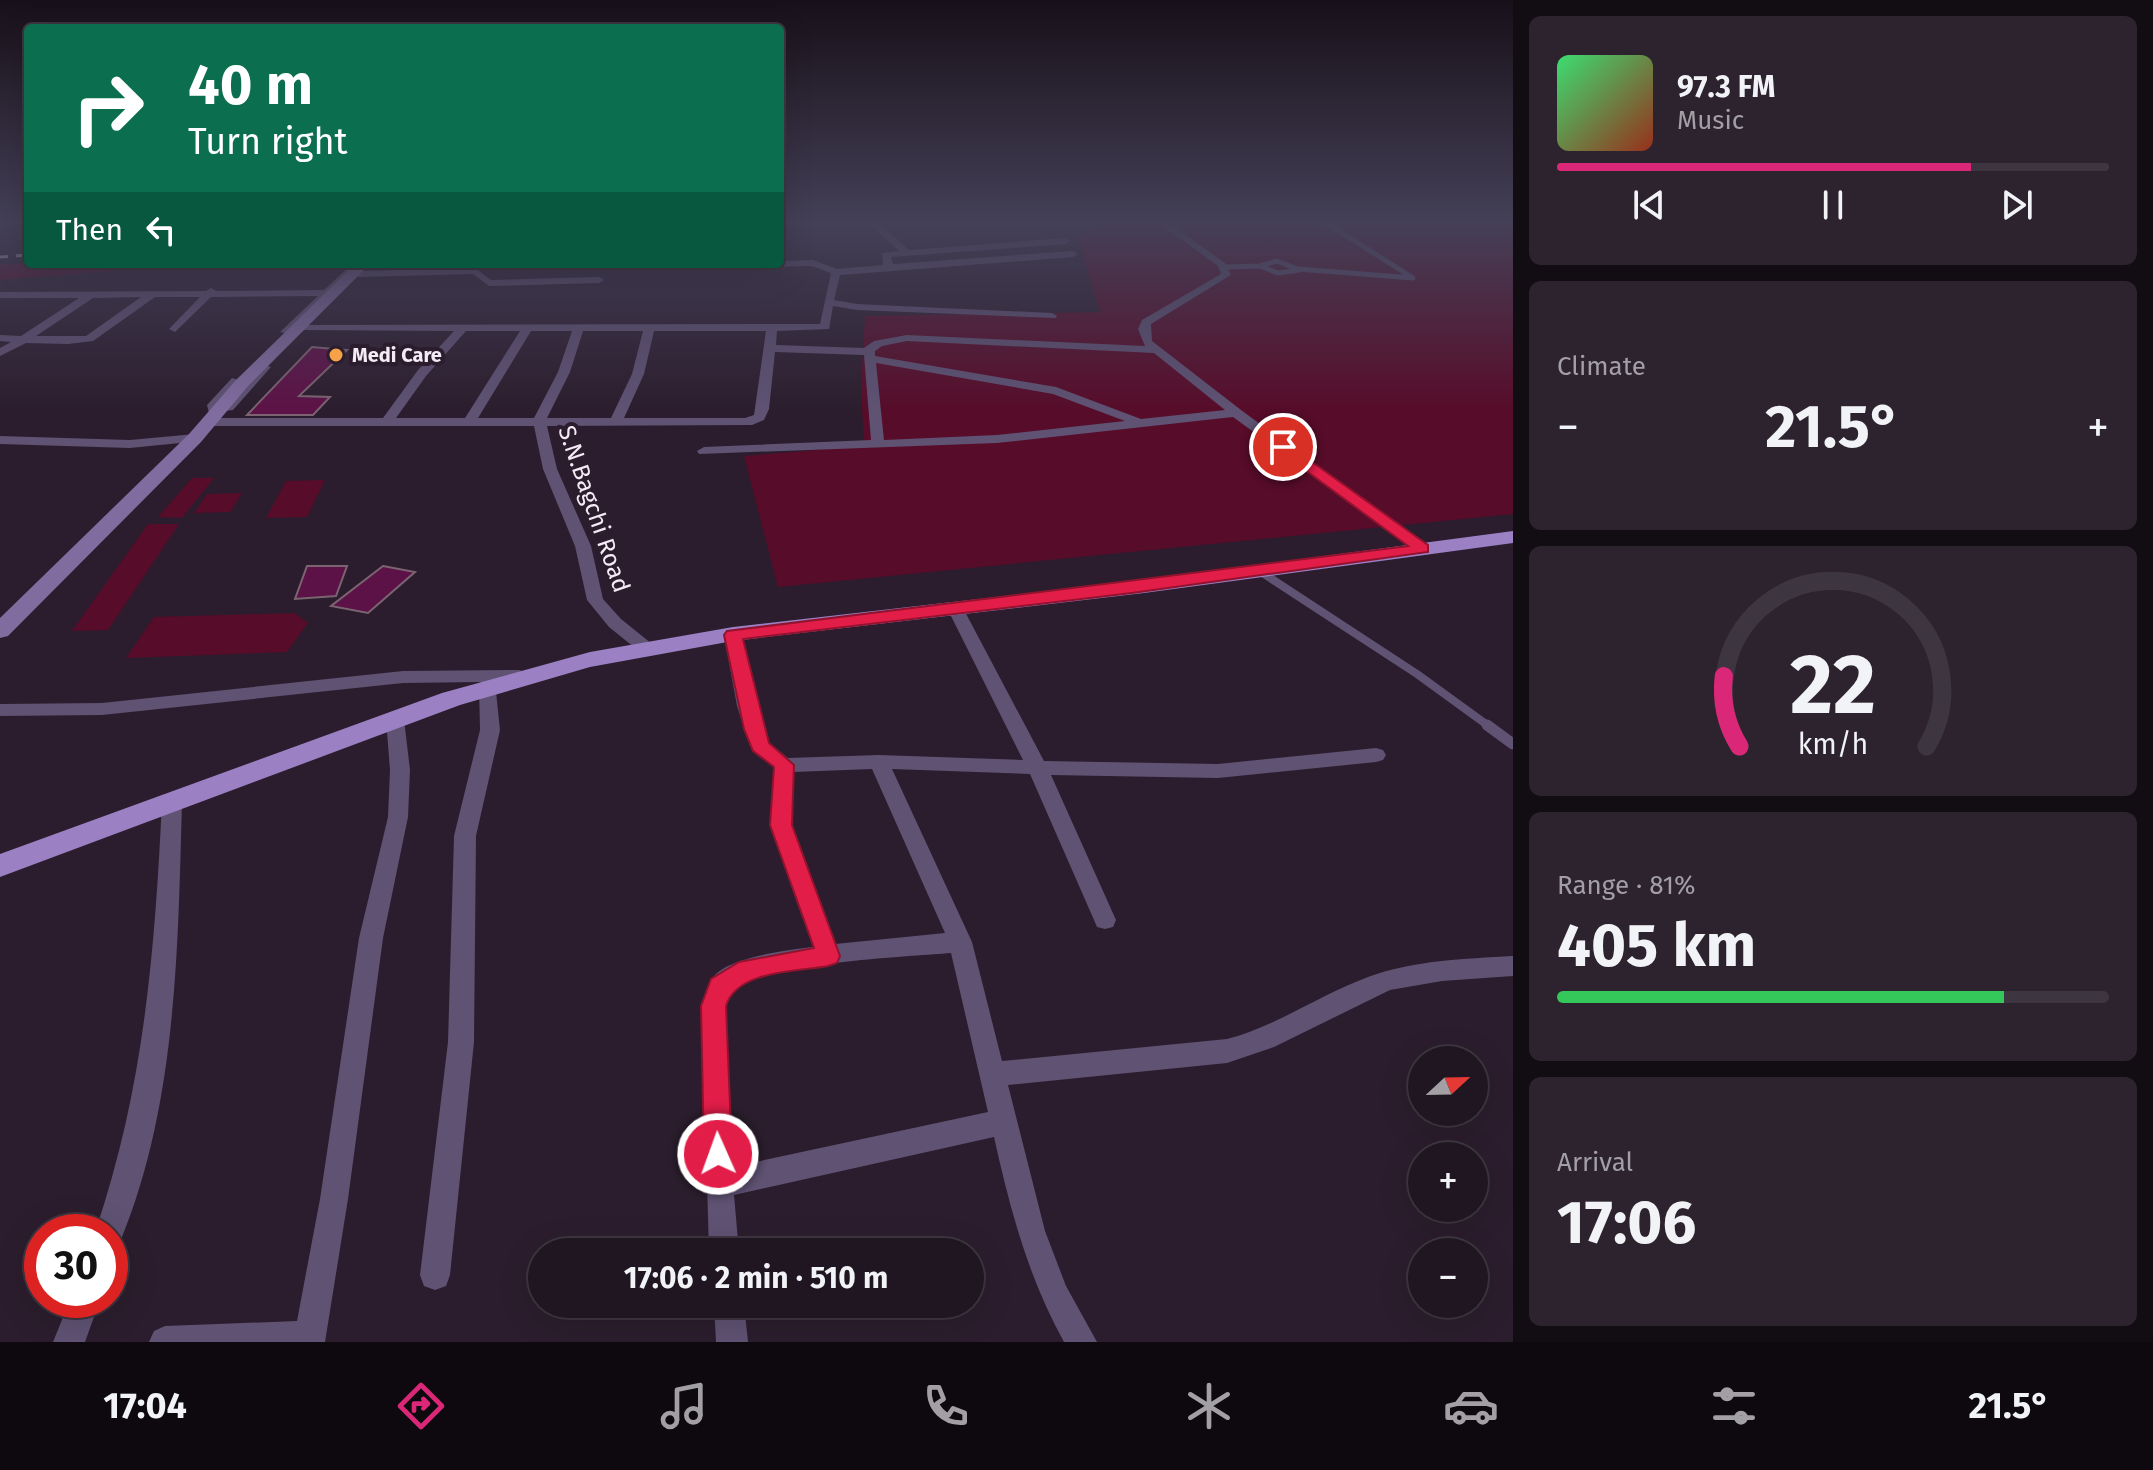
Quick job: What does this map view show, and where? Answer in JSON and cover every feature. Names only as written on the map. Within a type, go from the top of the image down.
[{"type":"main road","points":[[0,866],[488,686],[519,676],[646,648],[1513,537]]},
{"type":"street","points":[[213,417],[213,405],[333,287]]},
{"type":"street","points":[[0,631],[195,438],[338,287]]},
{"type":"street","points":[[213,417],[232,406],[342,287]]},
{"type":"street","points":[[305,328],[825,327],[832,287]]},
{"type":"street","points":[[1209,287],[1146,322],[1145,335],[1155,350],[1422,548]]},
{"type":"street","points":[[0,295],[211,291],[324,293]]},
{"type":"street","points":[[175,329],[211,291]]},
{"type":"street","points":[[0,338],[89,339],[154,293]]},
{"type":"street","points":[[0,353],[90,295]]},
{"type":"street","points":[[828,302],[857,307],[1052,316]]},
{"type":"street","points":[[387,421],[422,373],[465,326]]},
{"type":"street","points":[[470,420],[529,326]]},
{"type":"street","name":"S.N.Bagchi Road","points":[[579,326],[564,372],[539,421],[550,469],[583,546],[595,600],[615,623],[646,648]]},
{"type":"street","name":"S.N.Bagchi Road","points":[[616,421],[638,374],[649,328]]},
{"type":"street","points":[[213,417],[687,423],[754,420],[763,409],[772,328]]},
{"type":"street","points":[[878,443],[870,356],[878,343],[907,338],[1155,350]]},
{"type":"street","points":[[770,348],[870,356],[1056,391],[1136,421]]},
{"type":"street","points":[[704,451],[997,439],[1136,421],[1236,413]]},
{"type":"street","points":[[0,440],[130,444],[195,438]]},
{"type":"street","points":[[130,444],[139,450],[178,455]]},
{"type":"street","points":[[955,608],[1038,769],[1105,920]]},
{"type":"street","points":[[733,635],[760,746],[784,765],[879,762],[1038,769],[1218,771],[1376,755]]},
{"type":"street","points":[[0,710],[102,709],[403,677],[519,676]]},
{"type":"street","points":[[435,1275],[461,1042],[465,836],[490,730],[488,686]]},
{"type":"street","points":[[165,1342],[310,1339],[334,1199],[371,938],[398,817],[400,770],[395,719]]},
{"type":"street","points":[[879,762],[960,942],[1043,1268],[1081,1342]]},
{"type":"street","points":[[784,765],[781,825],[828,956]]},
{"type":"street","points":[[116,1214],[133,1157],[159,1024],[167,953],[172,801]]},
{"type":"street","points":[[723,1238],[714,1006],[720,986],[739,972],[828,956],[960,942]]},
{"type":"street","points":[[992,1074],[1227,1051],[1288,1031],[1339,1001],[1394,978],[1513,966]]},
{"type":"street","points":[[719,1184],[1004,1122]]},
{"type":"street","points":[[69,1342],[78,1318]]},
{"type":"street","points":[[730,1318],[732,1342]]},
{"type":"lane","points":[[1258,570],[1450,696],[1513,744]]},
{"type":"shaded area","points":[[1092,287],[1513,287],[1513,514],[778,587],[744,456],[864,446],[861,386],[865,316],[1100,312]]},
{"type":"shaded area","points":[[192,478],[214,478],[182,518],[158,517]]},
{"type":"shaded area","points":[[325,480],[307,517],[266,518],[286,481]]},
{"type":"shaded area","points":[[242,493],[230,512],[194,513],[207,494]]},
{"type":"shaded area","points":[[148,524],[179,524],[108,630],[72,631]]},
{"type":"shaded area","points":[[294,613],[308,623],[287,652],[126,658],[154,617]]},
{"type":"building","points":[[312,347],[347,350],[299,396],[330,397],[313,415],[247,415]]},
{"type":"building","points":[[307,566],[347,566],[336,596],[295,599]]},
{"type":"building","points":[[383,566],[415,572],[368,613],[331,606]]},
{"type":"place","name":"Medi Care","points":[[336,355]]},
{"type":"route","points":[[718,1154],[714,1006],[720,986],[739,972],[828,956],[781,825],[779,811],[784,765],[772,759],[760,746],[746,706],[733,635],[1132,588],[1422,548],[1283,447]]}]
